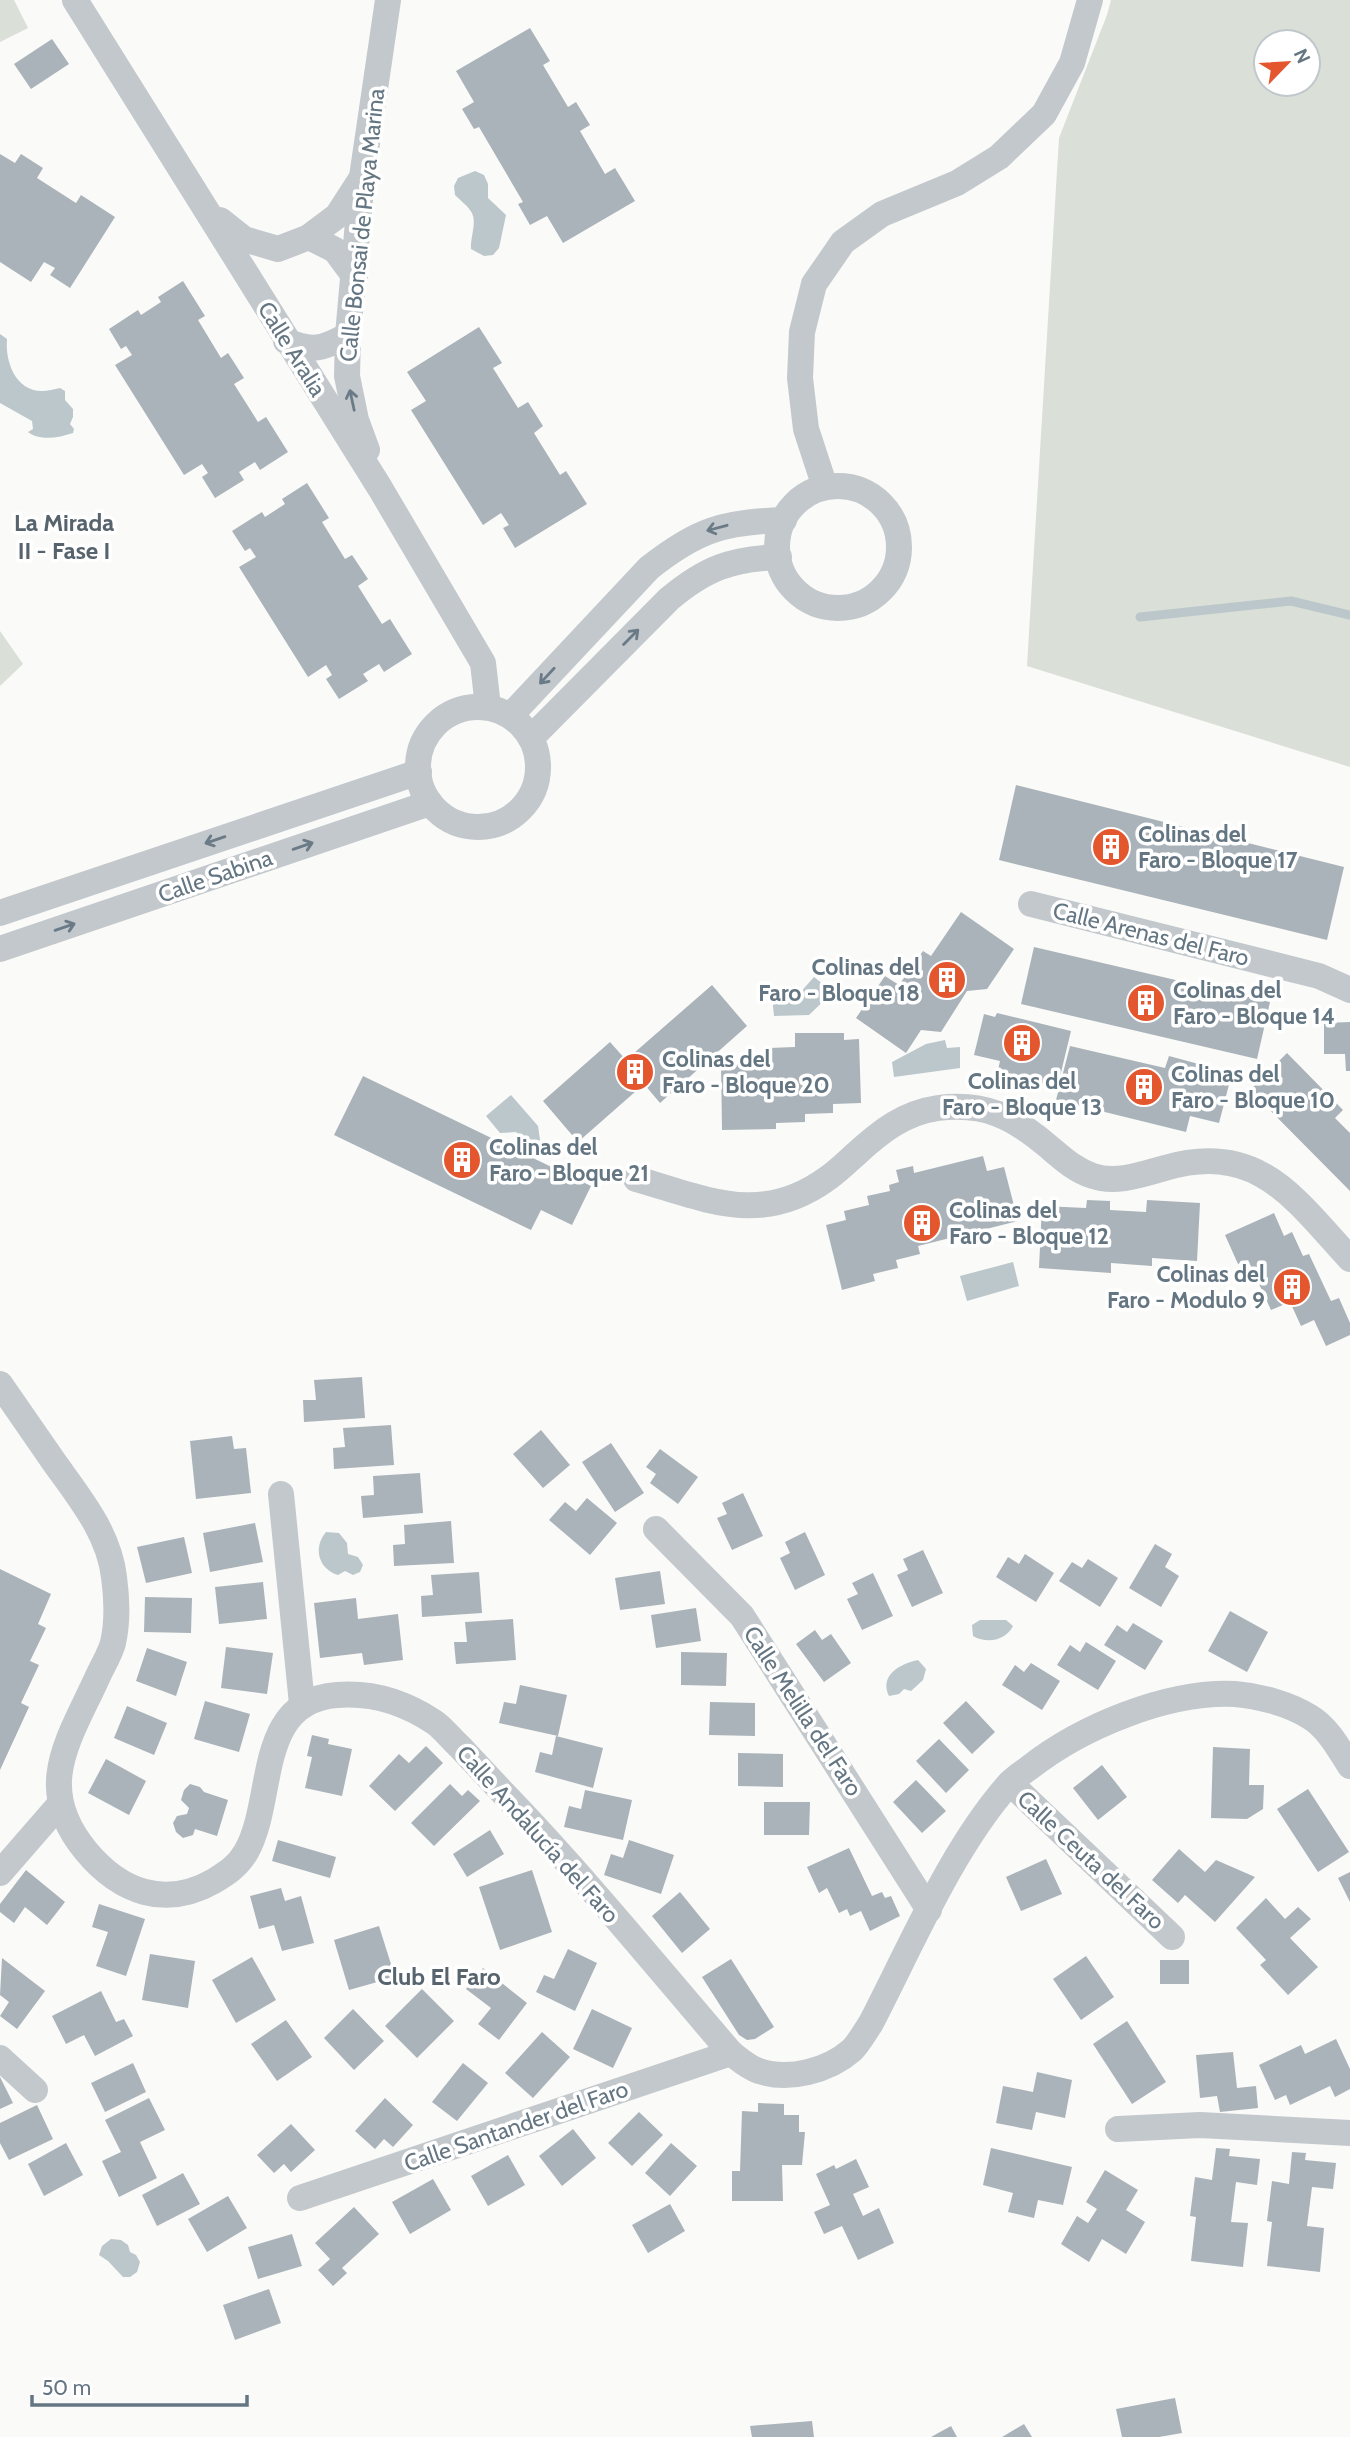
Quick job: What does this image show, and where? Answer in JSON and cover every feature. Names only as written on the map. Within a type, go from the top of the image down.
[{"type":"street","name":"Calle Aralia","points":[[75,0],[380,488],[483,663],[499,711]]},
{"type":"street","name":"Calle Bonsai de Playa Marina","points":[[380,488],[356,420],[347,376],[362,177],[388,0]]},
{"type":"street","points":[[825,487],[806,429],[800,378],[802,332],[814,284],[844,242],[882,214],[957,183],[999,157],[1044,114],[1072,63],[1090,0]]},
{"type":"street","points":[[261,299],[262,274],[278,249],[309,237],[337,216],[362,177]]},
{"type":"street","points":[[205,208],[244,239],[278,249]]},
{"type":"street","points":[[309,237],[335,250],[355,277]]},
{"type":"street","points":[[286,341],[306,349],[329,346],[348,335]]},
{"type":"street","points":[[847,486],[867,494],[883,505],[893,521],[899,540],[898,559],[891,577],[879,592],[863,603],[845,608],[826,607],[808,600],[791,587],[781,568],[777,548],[780,527],[790,508],[806,494],[825,487],[847,486]]},
{"type":"street","points":[[499,711],[649,568],[675,547],[720,527],[746,521],[784,520]]},
{"type":"street","points":[[531,738],[669,599],[692,580],[723,565],[750,558],[779,557]]},
{"type":"street","points":[[469,706],[499,711],[523,725],[531,738],[539,763],[536,784],[527,803],[512,817],[493,826],[472,827],[452,821],[436,810],[425,795],[418,758],[424,740],[435,724],[451,713],[469,706]]},
{"type":"street","name":"Calle Sabina","points":[[0,913],[419,772]]},
{"type":"street","name":"Calle Sabina","points":[[0,949],[430,803]]},
{"type":"street","name":"Calle Arenas del Faro","points":[[1031,904],[1320,976],[1350,990]]},
{"type":"street","points":[[636,1179],[733,1206],[773,1205],[797,1197],[828,1178],[885,1128],[908,1115],[937,1108],[967,1107],[996,1112],[1023,1125],[1075,1169],[1096,1177],[1130,1177],[1189,1161],[1212,1160],[1257,1171],[1284,1187],[1350,1259]]},
{"type":"street","points":[[0,1384],[10,1418],[80,1499],[105,1540],[114,1573],[117,1607],[112,1645],[62,1756],[57,1780],[60,1804],[69,1828],[106,1872],[133,1890],[157,1896],[177,1895],[204,1887],[231,1871],[247,1851],[272,1754],[285,1722],[302,1704],[281,1494]]},
{"type":"street","name":"Calle Melilla del Faro","points":[[656,1528],[742,1616],[929,1910]]},
{"type":"street","name":"Calle Andalucía del Faro","points":[[302,1704],[332,1695],[368,1694],[402,1703],[437,1724],[538,1829],[731,2053],[759,2071],[780,2075],[802,2073],[831,2065],[853,2049],[871,2023],[966,1841],[1010,1783],[1052,1750],[1149,1706],[1209,1695],[1236,1694],[1286,1705],[1313,1718],[1333,1740],[1350,1766]]},
{"type":"street","name":"Calle Ceuta del Faro","points":[[1010,1783],[1172,1937]]},
{"type":"street","points":[[0,1873],[60,1804]]},
{"type":"street","name":"Calle Santander del Faro","points":[[300,2198],[731,2053]]},
{"type":"street","points":[[0,2058],[35,2090]]},
{"type":"street","points":[[1118,2129],[1200,2126],[1350,2133]]},
{"type":"shaded area","points":[[0,0],[14,0],[28,28],[0,42]]},
{"type":"shaded area","points":[[1111,0],[1350,0],[1350,767],[1027,666],[1059,138]]},
{"type":"shaded area","points":[[475,171],[484,175],[488,184],[488,198],[506,215],[499,248],[493,255],[484,256],[471,249],[474,226],[472,213],[455,195],[454,186],[458,178]]},
{"type":"shaded area","points":[[0,334],[7,339],[10,365],[25,386],[33,390],[60,388],[65,391],[65,400],[73,409],[70,424],[74,429],[73,433],[49,438],[33,435],[28,432],[33,429],[32,421],[0,403]]},
{"type":"shaded area","points":[[0,631],[23,664],[0,686]]},
{"type":"shaded area","points":[[814,977],[833,992],[809,1015],[774,1016],[772,996],[799,994]]},
{"type":"shaded area","points":[[945,1040],[947,1048],[960,1047],[960,1068],[894,1077],[892,1062],[926,1044]]},
{"type":"shaded area","points":[[511,1095],[538,1126],[540,1140],[531,1147],[516,1132],[500,1133],[486,1116]]},
{"type":"shaded area","points":[[1013,1262],[1019,1286],[967,1301],[960,1276]]},
{"type":"shaded area","points":[[326,1532],[339,1533],[347,1543],[348,1554],[358,1557],[363,1565],[360,1572],[353,1575],[345,1571],[338,1575],[326,1568],[319,1551]]},
{"type":"shaded area","points":[[980,1620],[1006,1620],[1013,1626],[1001,1638],[984,1640],[973,1636],[972,1625]]},
{"type":"shaded area","points":[[918,1660],[926,1669],[923,1680],[911,1691],[904,1689],[899,1694],[889,1696],[889,1676],[904,1664]]},
{"type":"shaded area","points":[[111,2239],[121,2240],[128,2245],[130,2252],[136,2255],[140,2262],[137,2272],[130,2277],[123,2277],[99,2255],[102,2246]]},
{"type":"building","points":[[530,28],[550,61],[543,65],[568,107],[576,102],[590,125],[580,131],[605,174],[615,168],[635,201],[563,243],[547,216],[530,225],[518,204],[523,202],[479,127],[474,129],[462,109],[474,102],[456,71]]},
{"type":"building","points":[[52,39],[69,64],[31,89],[14,64]]},
{"type":"building","points":[[0,154],[15,163],[21,154],[43,168],[37,178],[76,203],[81,195],[115,217],[70,288],[50,275],[55,268],[44,262],[31,282],[0,262]]},
{"type":"building","points":[[183,281],[205,316],[198,320],[221,358],[228,353],[244,378],[234,384],[258,422],[266,417],[288,452],[260,470],[255,462],[239,472],[244,480],[215,498],[202,477],[208,473],[202,464],[184,475],[115,365],[132,355],[126,346],[121,349],[109,329],[138,310],[141,315],[161,302],[158,297]]},
{"type":"building","points":[[479,327],[502,363],[493,368],[518,408],[528,402],[543,426],[534,433],[560,475],[566,471],[587,504],[515,548],[503,528],[509,525],[501,513],[483,525],[411,410],[426,401],[407,372]]},
{"type":"building","points":[[307,483],[329,518],[322,522],[345,559],[352,555],[368,579],[358,586],[382,624],[390,619],[412,654],[384,672],[379,664],[363,674],[368,681],[339,699],[326,679],[332,675],[326,665],[308,677],[239,567],[256,557],[250,548],[245,551],[232,531],[262,512],[265,517],[285,504],[282,499]]},
{"type":"building","name":"Colinas del Faro - Bloque 17","points":[[1016,785],[1344,867],[1327,940],[999,860]]},
{"type":"building","name":"Colinas del Faro - Bloque 18","points":[[961,912],[1014,949],[987,989],[967,991],[941,1032],[921,1030],[906,1053],[856,1018],[885,976],[899,985],[923,951],[931,956]]},
{"type":"building","name":"Colinas del Faro - Bloque 14","points":[[1034,947],[1270,1002],[1257,1059],[1021,1004]]},
{"type":"building","name":"Colinas del Faro - Bloque 20","points":[[712,985],[747,1026],[660,1103],[644,1084],[578,1142],[543,1101],[610,1042],[626,1060]]},
{"type":"building","name":"Colinas del Faro - Bloque 13","points":[[997,1013],[1071,1031],[1057,1089],[997,1075],[1000,1061],[974,1055],[984,1014],[995,1017]]},
{"type":"building","points":[[1350,1022],[1350,1071],[1346,1071],[1345,1054],[1324,1054],[1324,1023]]},
{"type":"building","points":[[795,1033],[844,1033],[844,1040],[859,1039],[861,1103],[833,1104],[833,1113],[805,1114],[805,1122],[776,1123],[776,1129],[722,1130],[721,1063],[741,1063],[741,1054],[768,1054],[769,1048],[795,1047]]},
{"type":"building","name":"Colinas del Faro - Bloque 10","points":[[1070,1046],[1165,1068],[1169,1056],[1232,1073],[1219,1123],[1190,1116],[1186,1132],[1056,1100]]},
{"type":"building","points":[[1287,1053],[1343,1110],[1335,1118],[1350,1133],[1350,1191],[1250,1090]]},
{"type":"building","name":"Colinas del Faro - Bloque 21","points":[[363,1076],[591,1186],[572,1225],[541,1210],[531,1230],[334,1135]]},
{"type":"building","name":"Colinas del Faro - Bloque 12","points":[[983,1156],[987,1171],[1004,1167],[1018,1221],[918,1246],[920,1254],[896,1260],[898,1268],[873,1274],[875,1281],[842,1290],[826,1225],[846,1220],[844,1211],[869,1205],[867,1196],[890,1191],[889,1185],[899,1182],[896,1170],[913,1166],[914,1173]]},
{"type":"building","points":[[1087,1200],[1110,1201],[1110,1210],[1146,1212],[1147,1200],[1200,1203],[1197,1261],[1152,1258],[1152,1266],[1111,1263],[1111,1273],[1039,1268],[1042,1206],[1086,1208]]},
{"type":"building","name":"Colinas del Faro - Modulo 9","points":[[1274,1213],[1284,1236],[1292,1232],[1303,1256],[1309,1254],[1331,1301],[1339,1298],[1350,1323],[1350,1335],[1326,1346],[1314,1320],[1301,1326],[1290,1302],[1271,1310],[1248,1260],[1238,1264],[1225,1235]]},
{"type":"building","points":[[362,1377],[365,1418],[304,1422],[303,1400],[316,1400],[314,1380]]},
{"type":"building","points":[[391,1425],[394,1465],[334,1469],[333,1448],[345,1447],[343,1428]]},
{"type":"building","points":[[541,1430],[570,1465],[543,1488],[513,1454]]},
{"type":"building","points":[[232,1436],[234,1449],[246,1448],[251,1493],[196,1499],[190,1441]]},
{"type":"building","points":[[611,1443],[644,1493],[615,1512],[582,1462]]},
{"type":"building","points":[[660,1449],[698,1477],[678,1504],[650,1483],[656,1474],[646,1467]]},
{"type":"building","points":[[420,1473],[423,1513],[363,1518],[361,1496],[374,1495],[373,1476]]},
{"type":"building","points":[[743,1493],[763,1536],[732,1550],[717,1518],[727,1514],[722,1503]]},
{"type":"building","points":[[587,1498],[617,1523],[590,1555],[549,1520],[565,1502],[576,1511]]},
{"type":"building","points":[[451,1521],[454,1563],[394,1566],[393,1545],[405,1544],[404,1525]]},
{"type":"building","points":[[255,1523],[263,1562],[210,1572],[203,1533]]},
{"type":"building","points":[[805,1532],[825,1575],[795,1590],[780,1558],[790,1553],[785,1542]]},
{"type":"building","points":[[184,1537],[192,1573],[146,1583],[137,1547]]},
{"type":"building","points":[[1155,1544],[1172,1554],[1165,1567],[1179,1576],[1161,1607],[1129,1588]]},
{"type":"building","points":[[923,1550],[943,1593],[912,1607],[897,1575],[908,1570],[903,1559]]},
{"type":"building","points":[[1025,1554],[1054,1573],[1036,1602],[996,1577],[1008,1557],[1019,1564]]},
{"type":"building","points":[[1088,1559],[1118,1578],[1100,1607],[1059,1581],[1072,1562],[1082,1568]]},
{"type":"building","points":[[0,1569],[51,1594],[38,1624],[46,1628],[30,1661],[39,1665],[21,1703],[29,1707],[0,1770]]},
{"type":"building","points":[[660,1571],[665,1604],[620,1610],[615,1578]]},
{"type":"building","points":[[479,1572],[482,1613],[422,1617],[421,1596],[433,1595],[431,1575]]},
{"type":"building","points":[[873,1573],[893,1616],[862,1630],[847,1599],[858,1594],[852,1583]]},
{"type":"building","points":[[263,1582],[267,1619],[219,1624],[215,1587]]},
{"type":"building","points":[[145,1597],[192,1598],[191,1633],[144,1632]]},
{"type":"building","points":[[356,1598],[358,1619],[398,1614],[403,1660],[364,1665],[362,1653],[320,1658],[314,1603]]},
{"type":"building","points":[[696,1608],[701,1641],[656,1648],[651,1615]]},
{"type":"building","points":[[1230,1611],[1268,1632],[1247,1672],[1208,1651]]},
{"type":"building","points":[[513,1619],[516,1660],[456,1664],[454,1642],[467,1642],[465,1622]]},
{"type":"building","points":[[1133,1623],[1163,1641],[1145,1670],[1104,1645],[1117,1625],[1127,1632]]},
{"type":"building","points":[[815,1630],[822,1640],[831,1634],[851,1663],[824,1682],[796,1644]]},
{"type":"building","points":[[1086,1642],[1116,1661],[1098,1690],[1057,1665],[1070,1645],[1080,1652]]},
{"type":"building","points":[[226,1647],[273,1653],[267,1694],[221,1688]]},
{"type":"building","points":[[147,1648],[187,1662],[176,1696],[136,1681]]},
{"type":"building","points":[[681,1652],[727,1653],[726,1686],[681,1685]]},
{"type":"building","points":[[1031,1663],[1060,1681],[1042,1710],[1002,1685],[1015,1665],[1024,1672]]},
{"type":"building","points":[[520,1685],[567,1695],[558,1736],[499,1723],[504,1702],[516,1704]]},
{"type":"building","points":[[205,1701],[250,1714],[239,1752],[194,1739]]},
{"type":"building","points":[[966,1701],[995,1732],[972,1754],[943,1723]]},
{"type":"building","points":[[710,1702],[755,1703],[755,1736],[709,1735]]},
{"type":"building","points":[[127,1706],[167,1723],[154,1755],[114,1738]]},
{"type":"building","points":[[312,1735],[329,1739],[328,1744],[352,1749],[342,1796],[305,1788],[312,1757],[307,1756]]},
{"type":"building","points":[[556,1736],[603,1748],[593,1788],[535,1772],[540,1752],[552,1755]]},
{"type":"building","points":[[939,1739],[969,1770],[946,1793],[916,1761]]},
{"type":"building","points":[[426,1746],[443,1763],[395,1811],[369,1786],[399,1754],[409,1763]]},
{"type":"building","points":[[1213,1747],[1250,1749],[1249,1785],[1264,1785],[1263,1809],[1247,1819],[1211,1818]]},
{"type":"building","points":[[738,1753],[783,1754],[783,1787],[738,1786]]},
{"type":"building","points":[[106,1759],[146,1781],[129,1815],[88,1793]]},
{"type":"building","points":[[1102,1765],[1127,1797],[1098,1820],[1073,1788]]},
{"type":"building","points":[[916,1780],[946,1811],[922,1833],[893,1802]]},
{"type":"building","points":[[190,1784],[228,1800],[217,1836],[195,1829],[193,1835],[183,1838],[176,1832],[173,1823],[177,1816],[187,1814],[189,1808],[181,1800],[184,1790]]},
{"type":"building","points":[[450,1784],[462,1796],[468,1790],[480,1801],[434,1846],[411,1823]]},
{"type":"building","points":[[1308,1789],[1349,1852],[1318,1872],[1277,1809]]},
{"type":"building","points":[[585,1790],[632,1800],[623,1840],[564,1827],[569,1806],[581,1809]]},
{"type":"building","points":[[764,1802],[810,1802],[809,1835],[764,1835]]},
{"type":"building","points":[[490,1830],[504,1854],[467,1877],[453,1854]]},
{"type":"building","points":[[278,1840],[336,1857],[330,1878],[272,1861]]},
{"type":"building","points":[[629,1840],[674,1855],[661,1894],[604,1875],[611,1854],[623,1858]]},
{"type":"building","points":[[849,1848],[872,1896],[882,1892],[885,1898],[891,1896],[900,1916],[870,1931],[861,1911],[850,1916],[847,1909],[839,1913],[827,1888],[819,1893],[807,1867]]},
{"type":"building","points":[[1179,1849],[1205,1872],[1216,1860],[1255,1877],[1215,1922],[1185,1895],[1178,1903],[1152,1880]]},
{"type":"building","points":[[1046,1859],[1062,1894],[1021,1911],[1006,1877]]},
{"type":"building","points":[[26,1870],[65,1902],[47,1925],[25,1907],[14,1923],[0,1912],[0,1904]]},
{"type":"building","points":[[532,1870],[552,1932],[500,1950],[479,1887]]},
{"type":"building","points":[[1350,1872],[1350,1902],[1338,1878]]},
{"type":"building","points":[[281,1888],[285,1901],[301,1896],[314,1943],[282,1951],[274,1925],[259,1929],[250,1896]]},
{"type":"building","points":[[680,1892],[710,1929],[682,1953],[652,1916]]},
{"type":"building","points":[[1266,1898],[1285,1919],[1298,1907],[1311,1919],[1290,1938],[1318,1967],[1288,1995],[1260,1965],[1266,1960],[1236,1928]]},
{"type":"building","points":[[99,1904],[145,1919],[126,1976],[96,1966],[108,1932],[92,1927]]},
{"type":"building","points":[[379,1926],[395,1977],[349,1990],[334,1940]]},
{"type":"building","points":[[568,1949],[597,1963],[575,2011],[536,1992],[544,1975],[554,1979]]},
{"type":"building","points":[[150,1954],[195,1961],[188,2008],[142,2000]]},
{"type":"building","points":[[1086,1956],[1114,1997],[1081,2020],[1053,1979]]},
{"type":"building","points":[[252,1957],[276,2000],[236,2023],[212,1980]]},
{"type":"building","points":[[2,1958],[45,1991],[17,2029],[0,2016],[9,2002],[0,1995]]},
{"type":"building","points":[[731,1959],[774,2027],[755,2039],[747,2040],[739,2035],[702,1977]]},
{"type":"building","points":[[1160,1960],[1189,1960],[1189,1984],[1160,1984]]},
{"type":"building","points":[[483,1968],[527,2003],[499,2040],[478,2024],[491,2008],[466,1989]]},
{"type":"building","points":[[422,1989],[454,2021],[417,2058],[385,2026]]},
{"type":"building","points":[[101,1991],[116,2022],[124,2019],[133,2036],[95,2056],[84,2035],[66,2044],[52,2016]]},
{"type":"building","points":[[353,2009],[384,2041],[354,2070],[324,2038]]},
{"type":"building","points":[[592,2009],[632,2028],[613,2068],[573,2049]]},
{"type":"building","points":[[286,2020],[312,2057],[277,2081],[251,2044]]},
{"type":"building","points":[[1127,2021],[1166,2082],[1132,2104],[1093,2044]]},
{"type":"building","points":[[542,2032],[570,2057],[533,2098],[505,2073]]},
{"type":"building","points":[[1336,2039],[1350,2069],[1350,2089],[1335,2097],[1330,2086],[1290,2105],[1286,2095],[1275,2100],[1259,2065],[1301,2045],[1305,2054]]},
{"type":"building","points":[[1233,2052],[1237,2088],[1256,2086],[1258,2108],[1220,2112],[1217,2096],[1200,2098],[1196,2055]]},
{"type":"building","points":[[133,2063],[146,2092],[105,2112],[91,2083]]},
{"type":"building","points":[[463,2063],[488,2083],[457,2121],[432,2102]]},
{"type":"building","points":[[1037,2072],[1072,2080],[1065,2118],[1036,2112],[1032,2130],[996,2123],[1003,2086],[1033,2092]]},
{"type":"building","points":[[0,2077],[13,2103],[0,2109]]},
{"type":"building","points":[[149,2098],[165,2130],[140,2142],[157,2178],[119,2197],[102,2161],[121,2152],[105,2120]]},
{"type":"building","points":[[385,2098],[413,2125],[393,2147],[384,2139],[375,2149],[355,2131]]},
{"type":"building","points":[[758,2103],[784,2104],[784,2115],[799,2115],[799,2132],[805,2132],[802,2165],[782,2165],[783,2201],[732,2201],[732,2171],[740,2171],[742,2111],[758,2112]]},
{"type":"building","points":[[37,2105],[53,2139],[9,2160],[0,2143],[0,2123]]},
{"type":"building","points":[[639,2112],[663,2135],[632,2166],[608,2143]]},
{"type":"building","points":[[291,2124],[315,2150],[291,2172],[284,2164],[274,2173],[257,2155]]},
{"type":"building","points":[[573,2129],[596,2158],[562,2186],[539,2156]]},
{"type":"building","points":[[66,2143],[83,2175],[44,2196],[28,2164]]},
{"type":"building","points":[[671,2143],[697,2166],[670,2196],[645,2173]]},
{"type":"building","points":[[991,2148],[1072,2167],[1063,2205],[1038,2200],[1034,2218],[1008,2212],[1013,2193],[983,2185]]},
{"type":"building","points":[[1216,2148],[1230,2149],[1229,2156],[1260,2159],[1257,2185],[1236,2182],[1231,2222],[1248,2223],[1243,2267],[1191,2261],[1196,2217],[1190,2216],[1195,2177],[1212,2180]]},
{"type":"building","points":[[1292,2152],[1306,2153],[1305,2160],[1336,2163],[1333,2189],[1312,2187],[1307,2226],[1324,2228],[1320,2272],[1267,2266],[1272,2222],[1267,2221],[1272,2181],[1289,2184]]},
{"type":"building","points":[[508,2155],[525,2185],[488,2206],[471,2176]]},
{"type":"building","points":[[856,2159],[869,2187],[853,2194],[863,2216],[879,2208],[894,2243],[858,2260],[842,2226],[824,2234],[814,2212],[830,2205],[816,2174],[834,2165],[836,2169]]},
{"type":"building","points":[[1105,2170],[1138,2190],[1126,2210],[1145,2222],[1126,2254],[1102,2239],[1089,2262],[1061,2244],[1077,2216],[1088,2223],[1097,2209],[1086,2202]]},
{"type":"building","points":[[183,2173],[200,2204],[157,2226],[142,2195]]},
{"type":"building","points":[[433,2179],[451,2210],[410,2234],[392,2202]]},
{"type":"building","points":[[228,2196],[247,2228],[207,2252],[188,2219]]},
{"type":"building","points":[[670,2204],[685,2231],[648,2253],[632,2225]]},
{"type":"building","points":[[354,2207],[379,2234],[342,2268],[347,2273],[333,2286],[318,2270],[330,2259],[315,2243]]},
{"type":"building","points":[[292,2234],[302,2266],[258,2279],[248,2247]]},
{"type":"building","points":[[269,2289],[281,2323],[235,2340],[223,2305]]},
{"type":"building","points":[[1175,2398],[1182,2433],[1159,2437],[1122,2437],[1116,2409]]},
{"type":"building","points":[[812,2421],[814,2437],[752,2437],[750,2426]]},
{"type":"building","points":[[1024,2424],[1032,2437],[1002,2437]]},
{"type":"building","points":[[951,2426],[957,2437],[931,2437]]},
{"type":"waterway","points":[[1140,617],[1291,601],[1350,615]]},
{"type":"place","name":"Colinas del Faro - Bloque 17","points":[[1111,847]]},
{"type":"place","name":"Colinas del Faro - Bloque 18","points":[[947,980]]},
{"type":"place","name":"Colinas del Faro - Bloque 14","points":[[1146,1003]]},
{"type":"place","name":"Colinas del Faro - Bloque 13","points":[[1022,1043]]},
{"type":"place","name":"Colinas del Faro - Bloque 20","points":[[635,1072]]},
{"type":"place","name":"Colinas del Faro - Bloque 10","points":[[1144,1087]]},
{"type":"place","name":"Colinas del Faro - Bloque 21","points":[[462,1160]]},
{"type":"place","name":"Colinas del Faro - Bloque 12","points":[[922,1223]]},
{"type":"place","name":"Colinas del Faro - Modulo 9","points":[[1292,1287]]},
{"type":"district","name":"La Mirada II - Fase I","points":[[64,536]]},
{"type":"district","name":"Club El Faro","points":[[439,1976]]}]
